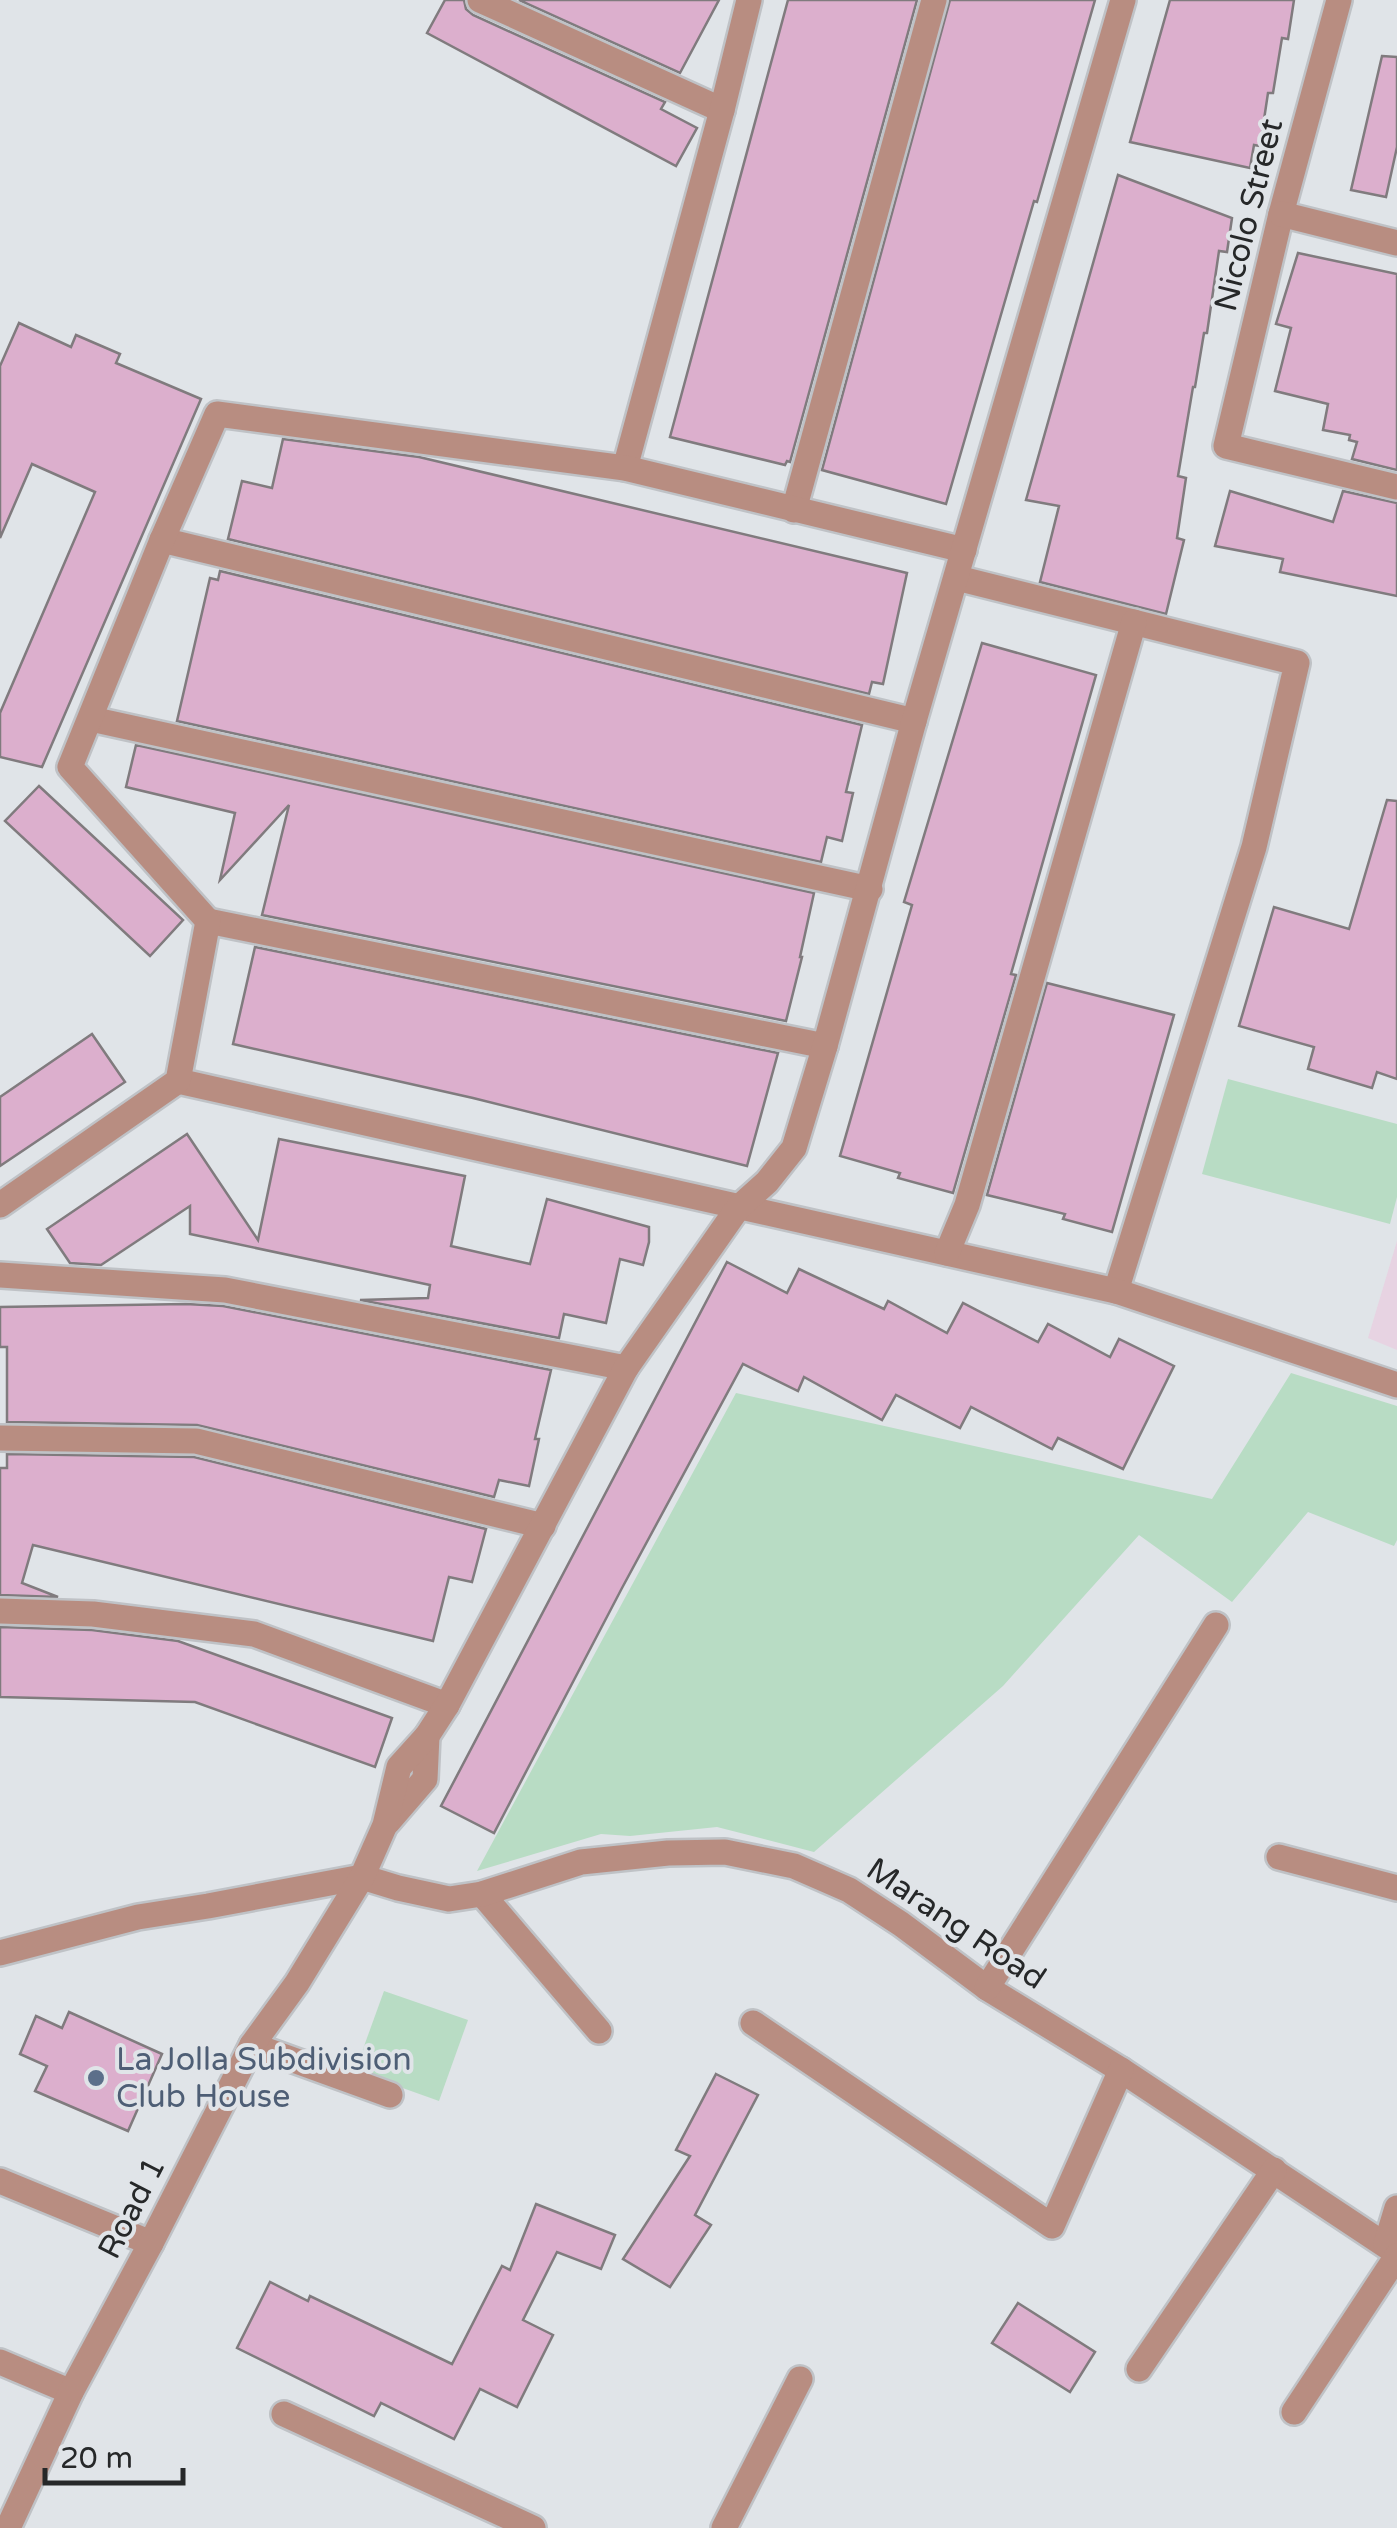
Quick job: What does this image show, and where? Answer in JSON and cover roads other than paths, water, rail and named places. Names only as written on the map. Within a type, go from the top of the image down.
[{"type":"street","points":[[480,0],[722,110]]},
{"type":"street","points":[[625,468],[749,0]]},
{"type":"street","points":[[794,510],[934,0]]},
{"type":"street","name":"Road 1","points":[[8,2528],[71,2392],[252,2045],[297,1983],[362,1876],[385,1825],[399,1768],[427,1736],[446,1705],[626,1368],[738,1208],[767,1182],[794,1148],[1123,0]]},
{"type":"street","name":"Nicolo Street","points":[[1339,0],[1281,214],[1226,446],[1397,488]]},
{"type":"street","points":[[1281,214],[1397,243]]},
{"type":"street","points":[[825,1046],[208,921],[70,767],[217,414],[625,468],[964,550]]},
{"type":"street","points":[[162,540],[914,721]]},
{"type":"street","points":[[956,578],[1297,663],[1254,847],[1116,1292]]},
{"type":"street","points":[[947,1253],[967,1205],[1134,622]]},
{"type":"street","points":[[91,719],[870,889]]},
{"type":"street","points":[[0,1205],[178,1081],[208,921]]},
{"type":"street","points":[[178,1081],[1116,1292],[1397,1385]]},
{"type":"street","points":[[0,1275],[225,1290],[626,1368]]},
{"type":"street","points":[[0,1438],[196,1441],[542,1526]]},
{"type":"street","points":[[0,1611],[93,1614],[254,1634],[446,1705]]},
{"type":"street","points":[[987,1988],[1216,1625]]},
{"type":"street","name":"Marang Road","points":[[362,1876],[449,1899],[482,1894],[581,1862],[668,1852],[725,1852],[794,1866],[850,1890],[987,1988],[1122,2070],[1393,2251]]},
{"type":"street","points":[[1279,1857],[1397,1888]]},
{"type":"street","points":[[0,1953],[138,1916],[362,1876]]},
{"type":"street","points":[[482,1894],[599,2031]]},
{"type":"street","points":[[753,2024],[1052,2226],[1122,2070]]},
{"type":"street","points":[[252,2045],[390,2095]]},
{"type":"street","points":[[1139,2369],[1274,2170]]},
{"type":"street","points":[[0,2182],[151,2242]]},
{"type":"street","points":[[1294,2412],[1393,2251],[1397,2208]]},
{"type":"street","points":[[0,2362],[71,2392]]},
{"type":"street","points":[[724,2528],[800,2378]]},
{"type":"street","points":[[284,2414],[533,2528]]},
{"type":"place","name":"La Jolla Subdivision Club House","points":[[96,2078]]}]
